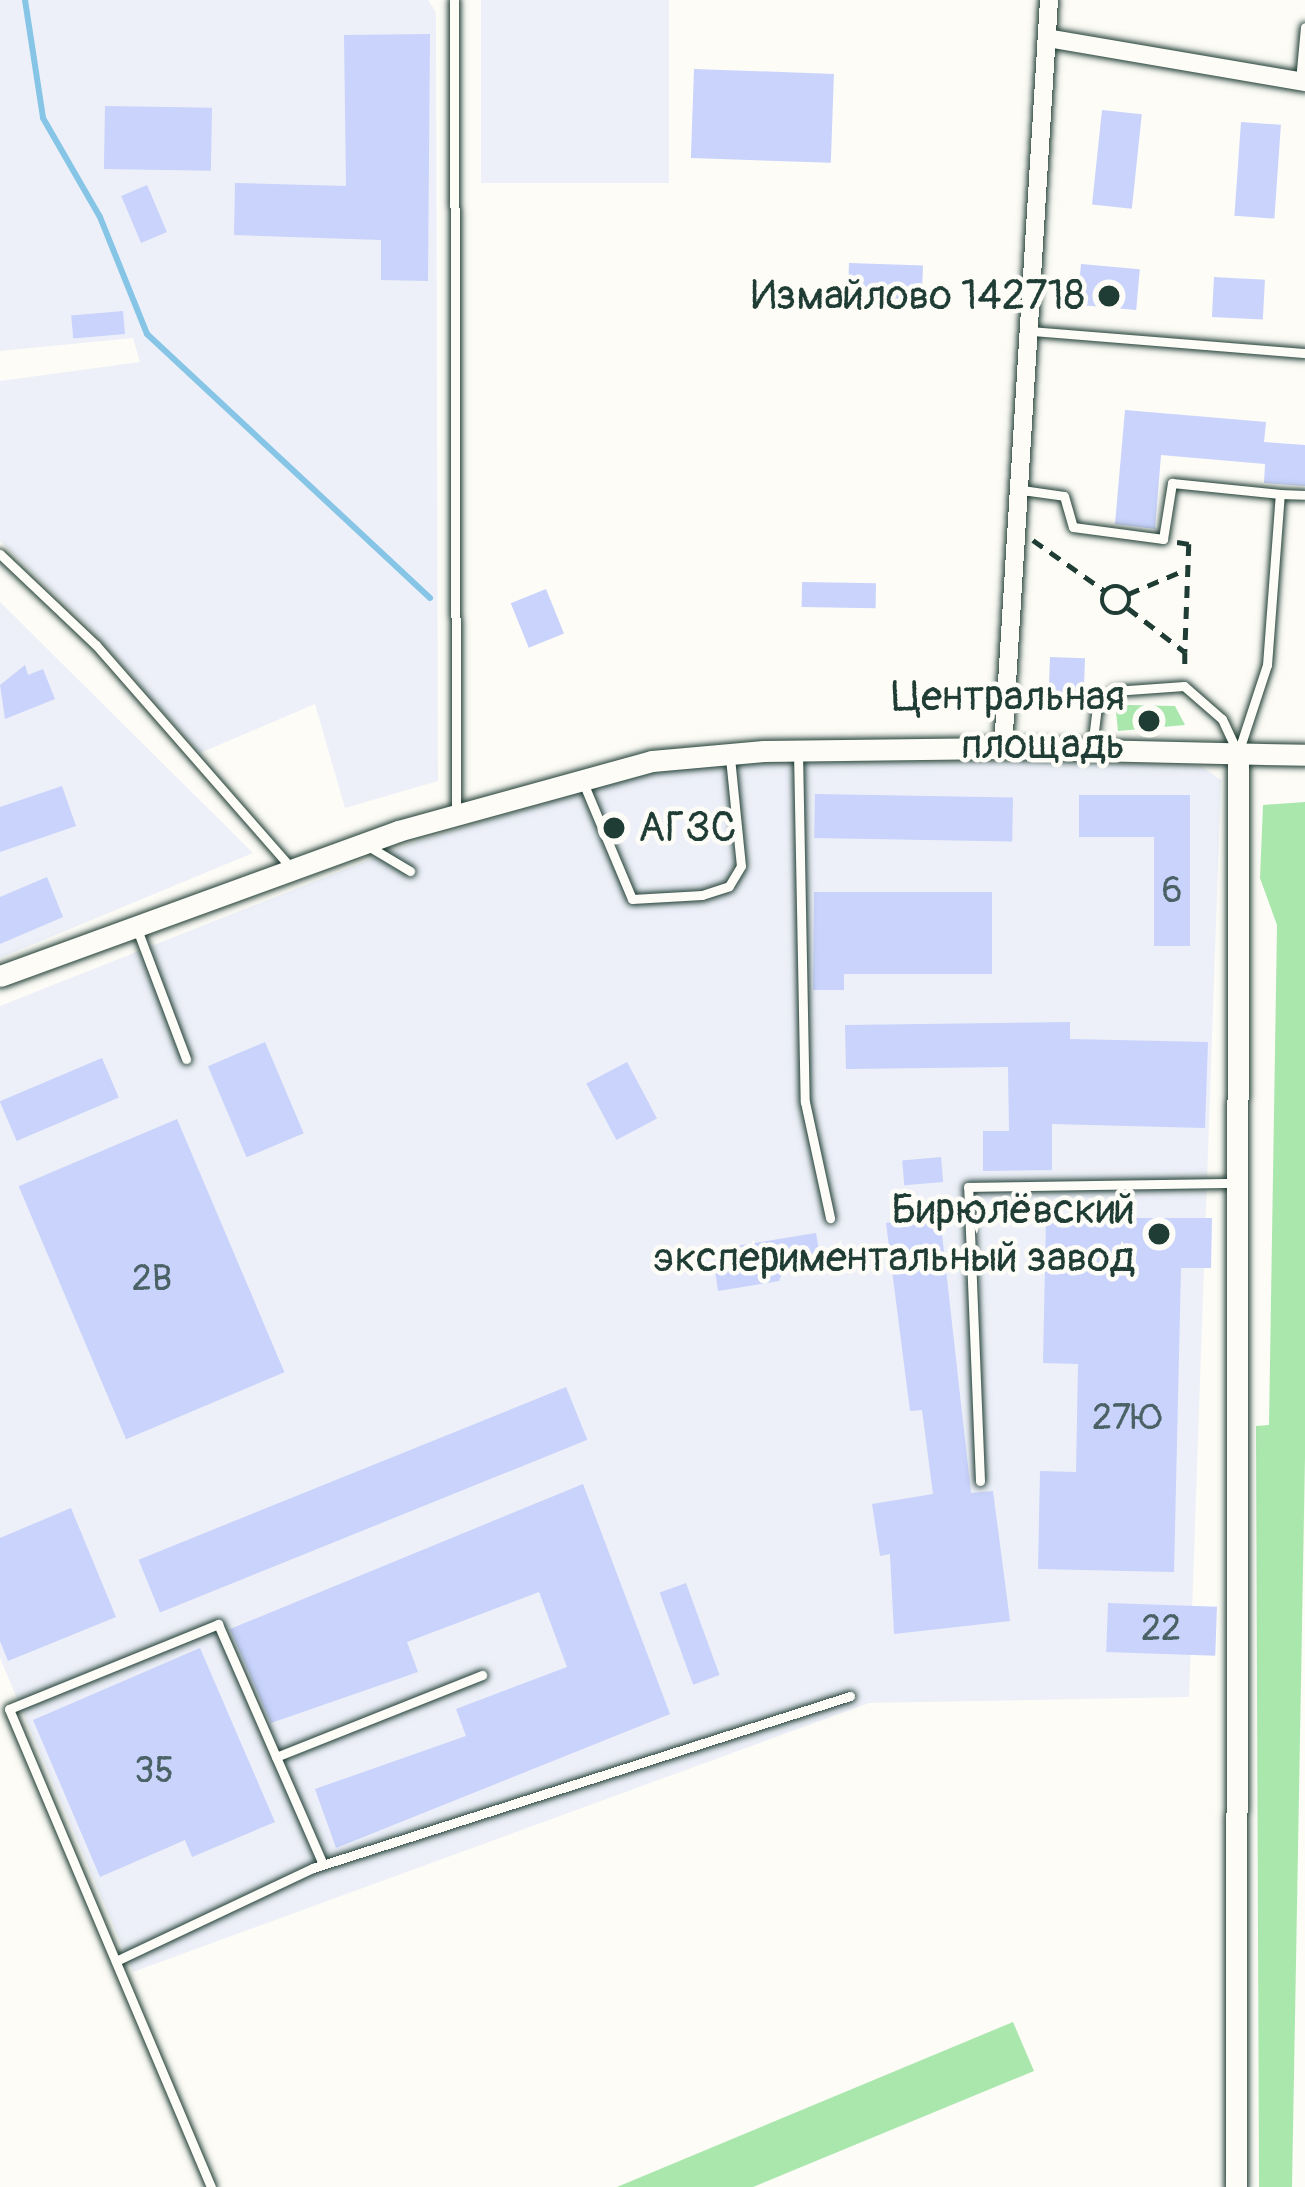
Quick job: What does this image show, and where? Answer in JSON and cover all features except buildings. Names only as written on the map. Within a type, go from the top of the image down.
[{"type":"street","points":[[1003,748],[1049,0]]},
{"type":"street","points":[[1047,38],[1302,81]]},
{"type":"street","points":[[0,976],[364,843],[581,776],[729,752],[1003,748],[1305,755]]},
{"type":"street","points":[[1236,2187],[1238,753]]},
{"type":"lane","points":[[454,0],[456,813]]},
{"type":"lane","points":[[1302,81],[1305,27]]},
{"type":"lane","points":[[1031,331],[1305,353]]},
{"type":"lane","points":[[1022,490],[1064,496],[1073,527],[1163,539],[1172,483],[1305,495]]},
{"type":"lane","points":[[1238,753],[1267,665],[1280,494]]},
{"type":"lane","points":[[0,554],[96,645],[292,869]]},
{"type":"lane","points":[[1091,750],[1097,709],[1114,691],[1184,686],[1222,719],[1238,753]]},
{"type":"lane","points":[[798,750],[805,1102],[830,1218]]},
{"type":"lane","points":[[581,776],[632,899],[702,895],[729,886],[741,866],[729,752]]},
{"type":"lane","points":[[364,843],[410,871]]},
{"type":"lane","points":[[136,929],[186,1059]]},
{"type":"lane","points":[[980,1481],[968,1187],[1237,1183]]},
{"type":"lane","points":[[211,2187],[8,1709],[218,1624],[322,1864]]},
{"type":"lane","points":[[276,1757],[482,1675]]},
{"type":"lane","points":[[116,1961],[322,1864],[850,1696]]},
{"type":"path","points":[[1019,530],[1105,591],[1107,611],[1128,608],[1185,652]]},
{"type":"path","points":[[1163,539],[1189,544],[1184,686]]},
{"type":"path","points":[[1128,594],[1187,569]]},
{"type":"path","points":[[1105,591],[1114,585],[1128,594]]},
{"type":"path","points":[[1128,594],[1128,608]]},
{"type":"shaded area","points":[[0,0],[428,0],[436,12],[438,781],[345,808],[315,704],[200,753],[88,626],[0,541],[0,381],[140,362],[133,338],[0,351]]},
{"type":"shaded area","points":[[481,0],[669,0],[669,183],[481,183]]},
{"type":"shaded area","points":[[0,602],[253,853],[0,958]]},
{"type":"shaded area","points":[[1027,761],[1201,766],[1221,780],[1189,1697],[869,1703],[133,1972],[0,1658],[0,1006],[409,844],[677,764]]},
{"type":"green space","name":"Центральная площадь","points":[[1128,705],[1175,706],[1185,725],[1118,731],[1116,712]]},
{"type":"green space","points":[[1305,802],[1305,1457],[1292,2187],[1259,2187],[1256,1426],[1269,1425],[1277,925],[1260,878],[1263,805]]},
{"type":"green space","points":[[1013,2022],[1034,2071],[753,2187],[617,2187]]},
{"type":"waterway","points":[[25,0],[43,118],[100,217],[147,334],[430,598]]},
{"type":"place","name":"Измайлово 142718","points":[[1109,296]]},
{"type":"place","name":"Центральная площадь","points":[[1149,721]]},
{"type":"place","name":"АГЗС","points":[[614,828]]},
{"type":"place","name":"Бирюлёвский экспериментальный завод","points":[[1159,1234]]}]
